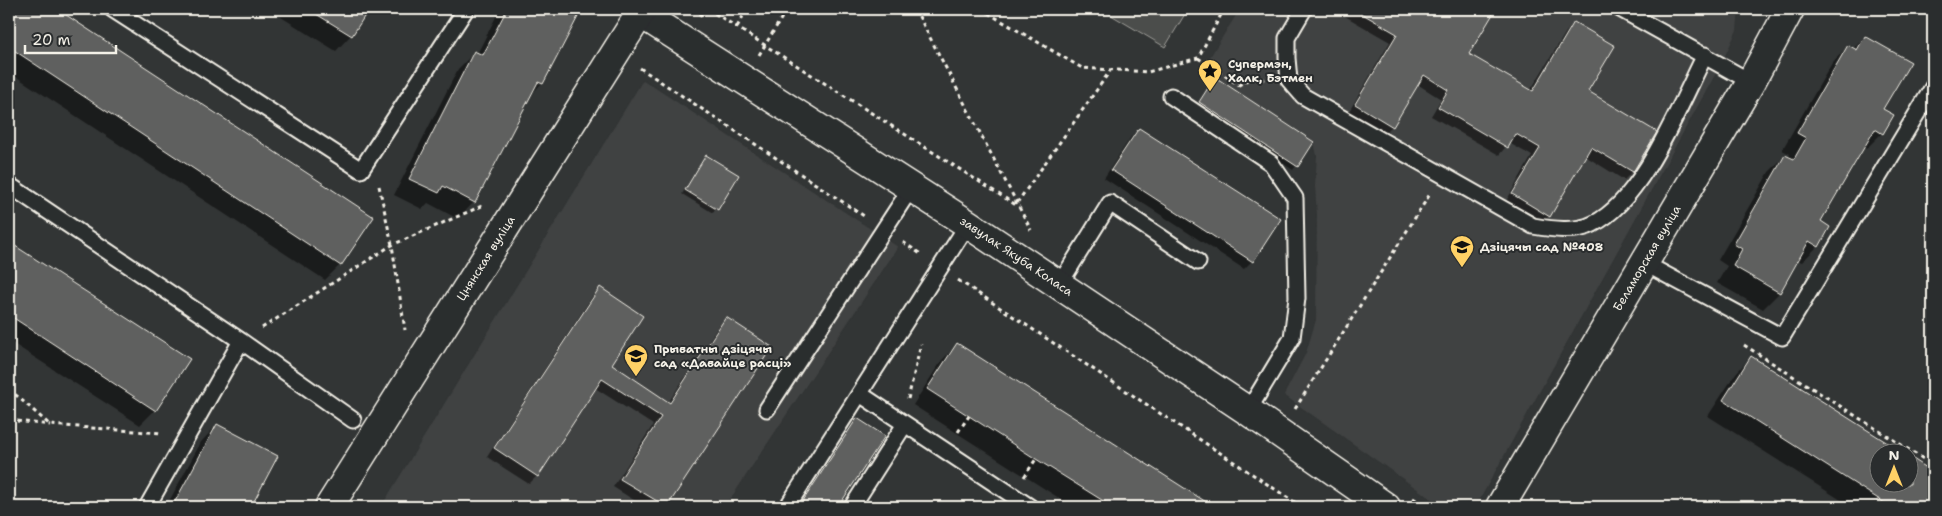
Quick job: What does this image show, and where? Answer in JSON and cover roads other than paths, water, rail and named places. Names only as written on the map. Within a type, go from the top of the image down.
[{"type":"street","name":"Беламорская вуліца","points":[[1500,507],[1751,82],[1790,9]]},
{"type":"street","name":"Цнянская вуліца","points":[[329,507],[641,11]]},
{"type":"street","name":"завулак Якуба Коласа","points":[[641,11],[743,81],[968,224],[1059,285],[1253,402],[1386,507]]},
{"type":"lane","points":[[112,9],[361,170],[466,9]]},
{"type":"lane","points":[[1304,9],[1287,38],[1289,80],[1302,96],[1533,226],[1558,230],[1592,225],[1618,208],[1641,179],[1706,55]]},
{"type":"lane","points":[[1620,9],[1706,55],[1751,82]]},
{"type":"lane","points":[[1644,263],[1782,337],[1933,87]]},
{"type":"lane","points":[[1171,96],[1271,163],[1295,198],[1297,298],[1292,338],[1253,402]]},
{"type":"lane","points":[[9,185],[241,341],[353,420]]},
{"type":"lane","points":[[767,409],[911,188]]},
{"type":"lane","points":[[1059,285],[1110,203],[1198,262]]},
{"type":"lane","points":[[787,507],[968,224]]},
{"type":"lane","points":[[147,507],[241,341]]},
{"type":"lane","points":[[860,394],[1030,507]]},
{"type":"lane","points":[[852,507],[905,424]]},
{"type":"place","name":"Супермэн, Халк, Бэтмен","points":[[1210,92]]},
{"type":"place","name":"Дзіцячы сад №408","points":[[1462,268]]},
{"type":"place","name":"Прыватны дзіцячы сад «Давайце расці»","points":[[636,377]]}]
